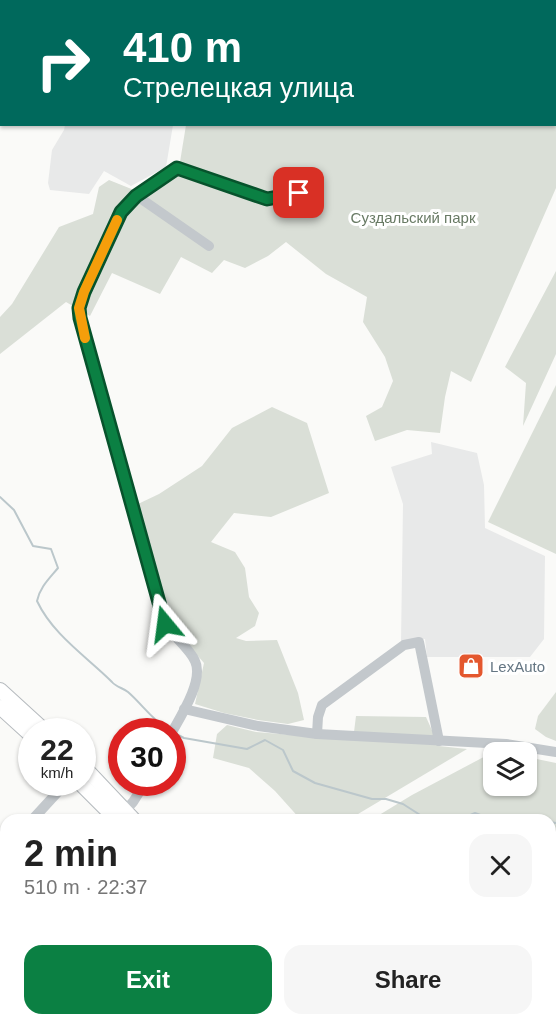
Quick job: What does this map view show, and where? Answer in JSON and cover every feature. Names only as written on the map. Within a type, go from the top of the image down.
[{"type":"main road","points":[[0,690],[31,718]]},
{"type":"main road","points":[[0,707],[18,723]]},
{"type":"main road","points":[[96,783],[120,814]]},
{"type":"main road","points":[[96,796],[118,814]]},
{"type":"street","points":[[180,718],[191,696],[197,669],[195,660],[165,624],[79,308],[84,292],[121,212],[136,196],[177,168],[267,199],[315,189]]},
{"type":"street","points":[[136,196],[209,246]]},
{"type":"street","points":[[317,734],[318,717],[322,705],[404,645],[419,642],[439,741]]},
{"type":"street","points":[[184,709],[258,726],[317,734],[506,744],[556,752]]},
{"type":"street","points":[[38,814],[54,796]]},
{"type":"street","points":[[126,814],[137,796]]},
{"type":"shaded area","points":[[65,126],[173,126],[166,167],[131,186],[104,171],[89,194],[50,190],[48,183],[52,150]]},
{"type":"shaded area","points":[[431,442],[477,453],[484,485],[485,528],[545,556],[544,639],[530,657],[427,657],[425,639],[401,643],[403,504],[391,467],[432,454]]},
{"type":"green space","name":"Суздальский парк","points":[[186,126],[556,126],[556,188],[471,382],[451,371],[440,433],[407,430],[375,441],[366,416],[382,407],[393,381],[385,357],[363,322],[367,297],[326,274],[286,242],[268,256],[245,268],[224,260],[212,273],[181,257],[160,294],[112,273],[90,316],[66,302],[0,354],[0,317],[12,304],[59,227],[93,214],[99,187],[109,180],[134,190],[174,161],[180,162]]},
{"type":"green space","points":[[556,271],[556,354],[523,426],[526,383],[505,367]]},
{"type":"green space","points":[[556,385],[556,554],[488,522]]},
{"type":"green space","points":[[272,407],[307,423],[329,493],[271,517],[234,513],[211,542],[235,552],[245,568],[249,597],[259,613],[255,626],[236,638],[246,641],[277,640],[298,693],[304,720],[288,724],[258,720],[195,704],[204,663],[170,624],[138,504],[159,494],[202,466],[232,428]]},
{"type":"green space","points":[[556,692],[556,741],[535,729],[538,716]]},
{"type":"green space","points":[[356,716],[426,717],[439,746],[467,749],[358,814],[296,814],[275,791],[249,768],[213,758],[217,734],[227,725],[256,732],[353,740]]},
{"type":"green space","points":[[483,757],[483,796],[537,796],[537,759],[556,763],[556,814],[381,814]]},
{"type":"waterway","points":[[0,497],[14,510],[33,546],[51,549],[58,568],[38,596],[37,601],[44,613],[71,645],[114,684],[128,692],[153,718]]},
{"type":"waterway","points":[[186,738],[247,749],[265,740],[283,750],[293,771],[315,783],[372,799],[386,799],[403,804],[419,814]]},
{"type":"waterway","points":[[473,814],[478,814]]},
{"type":"slow traffic","points":[[85,338],[79,308],[117,220]]},
{"type":"place","name":"LexAuto","points":[[471,666]]},
{"type":"route","points":[[165,624],[79,308],[84,292],[121,212],[136,196],[177,168],[267,199],[299,193]]}]
